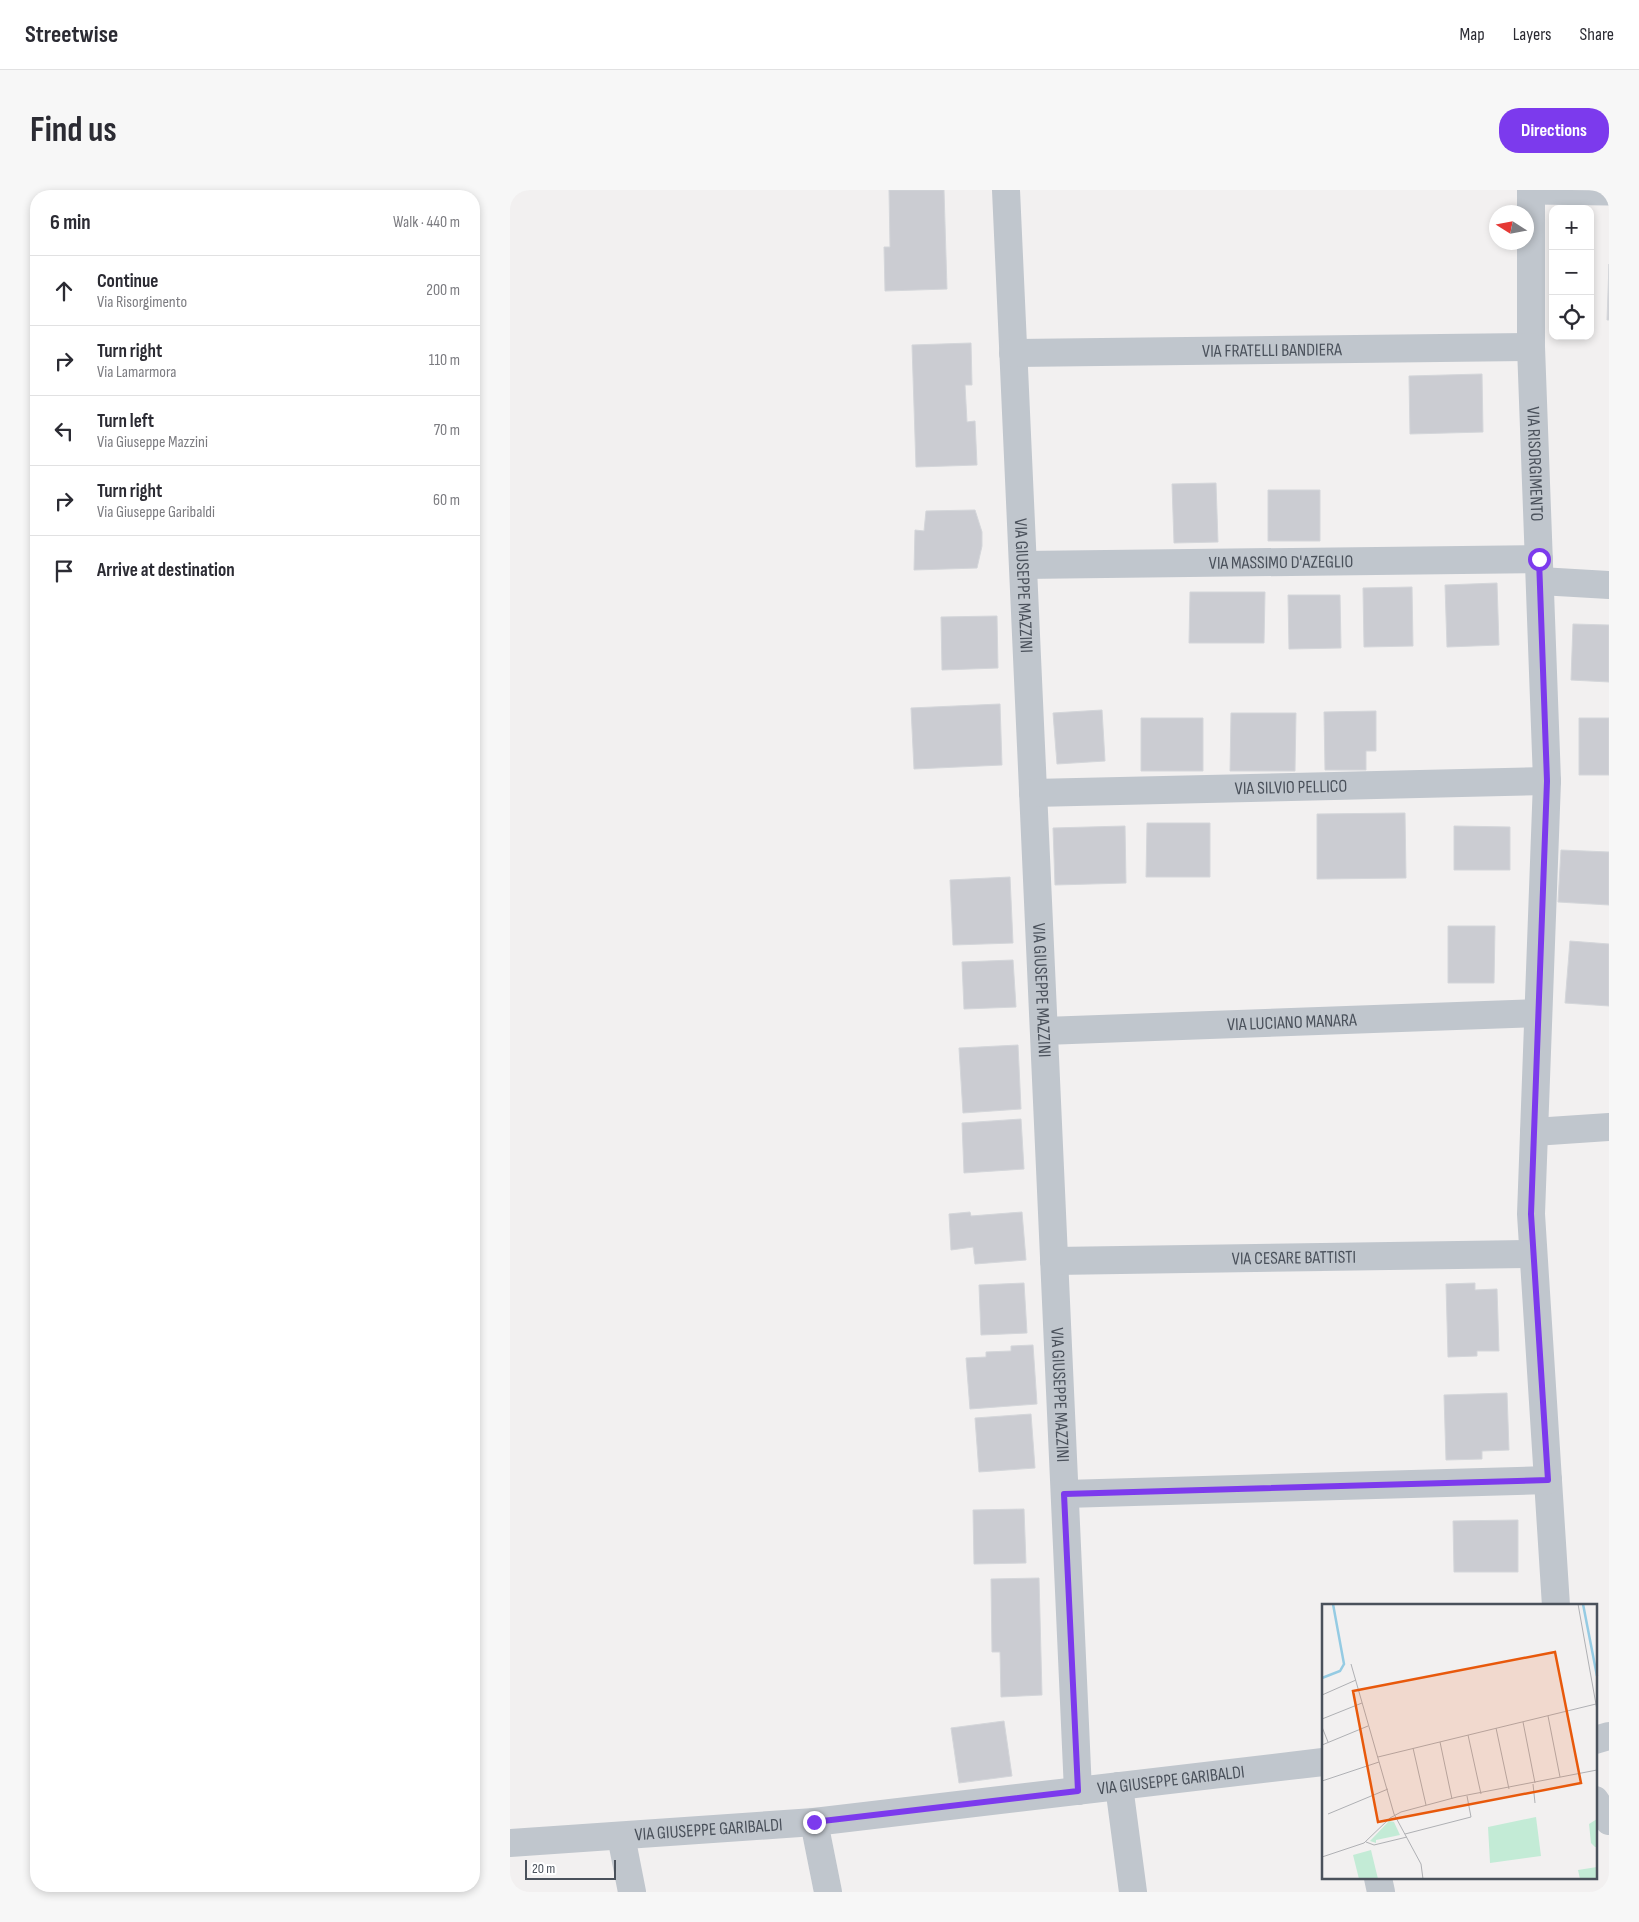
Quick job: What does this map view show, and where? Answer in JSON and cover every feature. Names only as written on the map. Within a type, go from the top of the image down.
[{"type":"street","name":"VIA GIUSEPPE MAZZINI","points":[[1006,190],[1078,1791]]},
{"type":"street","name":"VIA RISORGIMENTO","points":[[1531,193],[1531,347],[1547,781],[1531,1214],[1556,1604]]},
{"type":"street","name":"VIA FRATELLI BANDIERA","points":[[1013,353],[1531,347]]},
{"type":"street","name":"VIA MASSIMO D'AZEGLIO","points":[[1023,565],[1539,570],[1609,585]]},
{"type":"street","name":"VIA SILVIO PELLICO","points":[[1033,793],[1547,781]]},
{"type":"street","name":"VIA LUCIANO MANARA","points":[[1044,1031],[1538,1013]]},
{"type":"street","points":[[1534,1132],[1609,1127]]},
{"type":"street","name":"VIA CESARE BATTISTI","points":[[1054,1261],[1533,1254]]},
{"type":"street","points":[[1064,1494],[1548,1480]]},
{"type":"street","points":[[1596,1740],[1609,1736]]},
{"type":"street","name":"VIA GIUSEPPE GARIBALDI","points":[[510,1843],[814,1822],[1322,1762]]},
{"type":"street","points":[[1119,1786],[1133,1892]]},
{"type":"street","points":[[1596,1802],[1609,1821]]},
{"type":"street","points":[[814,1822],[828,1892]]},
{"type":"street","points":[[622,1836],[632,1892]]},
{"type":"lane","points":[[1531,193],[1609,198]]},
{"type":"building","points":[[889,190],[944,190],[947,289],[885,291],[884,247],[890,247]]},
{"type":"building","points":[[1609,264],[1609,320],[1607,320]]},
{"type":"building","points":[[971,343],[972,385],[965,385],[967,422],[975,421],[977,465],[916,467],[912,345]]},
{"type":"building","points":[[1482,374],[1483,432],[1410,434],[1409,376]]},
{"type":"building","points":[[1216,483],[1218,542],[1174,543],[1172,484]]},
{"type":"building","points":[[1268,490],[1320,490],[1320,541],[1268,541]]},
{"type":"building","points":[[975,510],[982,532],[982,546],[977,568],[914,570],[915,530],[924,531],[926,511]]},
{"type":"building","points":[[1497,583],[1499,645],[1447,647],[1445,585]]},
{"type":"building","points":[[1412,587],[1413,646],[1364,647],[1363,588]]},
{"type":"building","points":[[1190,592],[1265,592],[1264,643],[1189,643]]},
{"type":"building","points":[[1288,595],[1340,595],[1341,648],[1289,649]]},
{"type":"building","points":[[997,616],[998,668],[942,670],[941,617]]},
{"type":"building","points":[[1573,624],[1609,625],[1609,682],[1571,680]]},
{"type":"building","points":[[1000,704],[1002,765],[914,769],[911,708]]},
{"type":"building","points":[[1102,710],[1105,761],[1057,764],[1053,713]]},
{"type":"building","points":[[1376,711],[1376,751],[1366,751],[1366,770],[1325,770],[1324,712]]},
{"type":"building","points":[[1231,713],[1296,713],[1295,771],[1230,771]]},
{"type":"building","points":[[1141,718],[1203,718],[1203,771],[1141,771]]},
{"type":"building","points":[[1579,718],[1609,718],[1609,775],[1579,775]]},
{"type":"building","points":[[1405,813],[1406,878],[1317,879],[1317,814]]},
{"type":"building","points":[[1147,823],[1210,823],[1210,877],[1146,877]]},
{"type":"building","points":[[1125,826],[1126,883],[1055,885],[1053,828]]},
{"type":"building","points":[[1454,826],[1510,827],[1510,870],[1454,870]]},
{"type":"building","points":[[1561,850],[1609,852],[1609,905],[1558,902]]},
{"type":"building","points":[[1010,877],[1013,943],[953,945],[950,880]]},
{"type":"building","points":[[1448,926],[1495,926],[1494,983],[1448,983]]},
{"type":"building","points":[[1570,941],[1609,944],[1609,1006],[1565,1003]]},
{"type":"building","points":[[1013,960],[1016,1007],[964,1009],[962,962]]},
{"type":"building","points":[[1018,1045],[1021,1109],[963,1113],[959,1048]]},
{"type":"building","points":[[1021,1119],[1024,1169],[964,1173],[962,1123]]},
{"type":"building","points":[[970,1212],[971,1216],[1022,1212],[1026,1260],[975,1264],[973,1247],[951,1250],[949,1214]]},
{"type":"building","points":[[1024,1283],[1027,1333],[981,1335],[979,1285]]},
{"type":"building","points":[[1475,1283],[1475,1290],[1497,1289],[1499,1351],[1477,1351],[1477,1356],[1448,1357],[1446,1284]]},
{"type":"building","points":[[1033,1345],[1037,1404],[970,1409],[966,1358],[986,1357],[986,1352],[1011,1351],[1011,1346]]},
{"type":"building","points":[[1507,1393],[1509,1450],[1482,1451],[1482,1459],[1446,1460],[1444,1395]]},
{"type":"building","points":[[1031,1414],[1035,1468],[979,1472],[975,1418]]},
{"type":"building","points":[[1024,1509],[1026,1563],[974,1564],[973,1510]]},
{"type":"building","points":[[1518,1520],[1518,1572],[1454,1572],[1453,1521]]},
{"type":"building","points":[[1039,1578],[1042,1695],[1001,1697],[1000,1652],[992,1652],[991,1579]]},
{"type":"building","points":[[1004,1721],[1012,1776],[959,1783],[951,1728]]},
{"type":"route","points":[[814,1822],[1078,1791],[1064,1494],[1548,1480],[1531,1214],[1547,781],[1539,559]]}]
